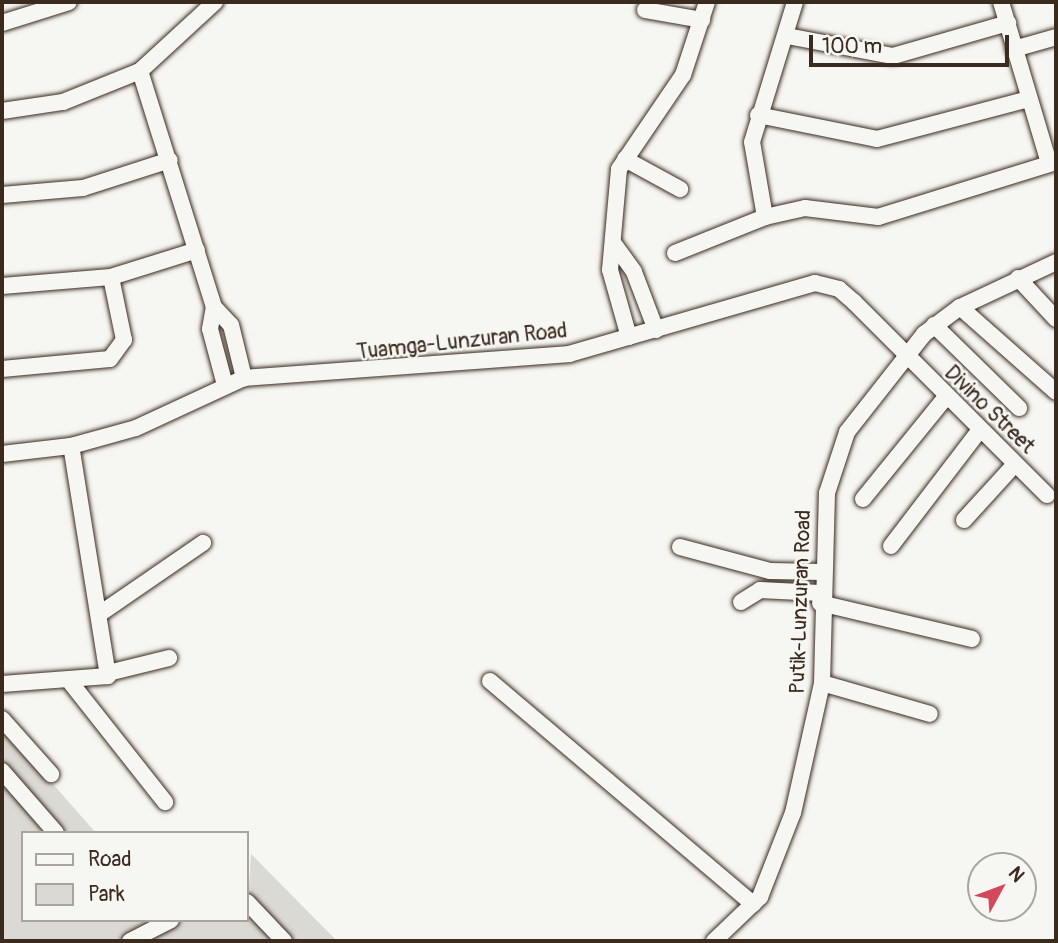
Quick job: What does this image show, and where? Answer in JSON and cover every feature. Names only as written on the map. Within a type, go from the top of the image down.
[{"type":"street","points":[[2,23],[69,2]]},
{"type":"street","points":[[2,111],[63,102],[140,71],[215,2]]},
{"type":"street","points":[[629,337],[610,270],[614,244],[612,203],[625,159],[682,75],[707,2]]},
{"type":"street","points":[[765,217],[752,164],[758,115],[787,36],[795,2]]},
{"type":"street","points":[[676,253],[765,217],[805,208],[878,217],[1053,162],[1028,99],[1001,2]]},
{"type":"street","points":[[645,10],[702,20]]},
{"type":"street","points":[[787,36],[893,56],[1007,23]]},
{"type":"street","points":[[1014,49],[1056,37]]},
{"type":"street","points":[[140,71],[214,307],[230,326],[244,378]]},
{"type":"street","points":[[758,115],[877,139],[1028,99]]},
{"type":"street","points":[[625,159],[680,189]]},
{"type":"street","points":[[2,195],[83,187],[170,160]]},
{"type":"street","points":[[614,244],[645,300],[656,330]]},
{"type":"street","points":[[2,286],[111,277],[197,250]]},
{"type":"street","name":"Putik-Lunzuran Road","points":[[714,941],[754,904],[776,866],[793,813],[822,683],[821,572],[835,461],[855,420],[904,354],[934,325],[960,307],[1056,262]]},
{"type":"street","points":[[2,369],[110,359],[124,340],[124,327],[111,277]]},
{"type":"street","points":[[1018,278],[1056,319]]},
{"type":"street","name":"Tuamga-Lunzuran Road","points":[[2,454],[71,446],[136,428],[244,378],[569,354],[815,283],[839,289],[904,354]]},
{"type":"street","points":[[620,309],[645,300]]},
{"type":"street","points":[[214,307],[210,329],[225,385]]},
{"type":"street","points":[[960,307],[1056,392]]},
{"type":"street","points":[[934,325],[1019,408]]},
{"type":"street","name":"Divino Street","points":[[904,354],[945,398],[1047,495]]},
{"type":"street","points":[[863,499],[945,398]]},
{"type":"street","points":[[891,545],[979,430]]},
{"type":"street","points":[[2,684],[71,683],[104,679],[108,673],[101,613],[71,446]]},
{"type":"street","points":[[964,520],[1014,465]]},
{"type":"street","points":[[101,613],[203,543]]},
{"type":"street","points":[[680,547],[770,571],[821,572]]},
{"type":"street","points":[[741,602],[760,590],[820,598],[972,639]]},
{"type":"street","points":[[108,673],[169,657]]},
{"type":"street","points":[[490,681],[754,904]]},
{"type":"street","points":[[71,683],[165,802]]},
{"type":"street","points":[[822,683],[930,713]]},
{"type":"street","points":[[2,719],[51,774]]},
{"type":"street","points":[[2,771],[54,831]]},
{"type":"street","points":[[248,903],[284,941]]},
{"type":"street","points":[[138,937],[167,922]]},
{"type":"green space","points":[[2,726],[94,831],[21,831],[21,922],[248,922],[251,854],[337,941],[2,941]]}]
